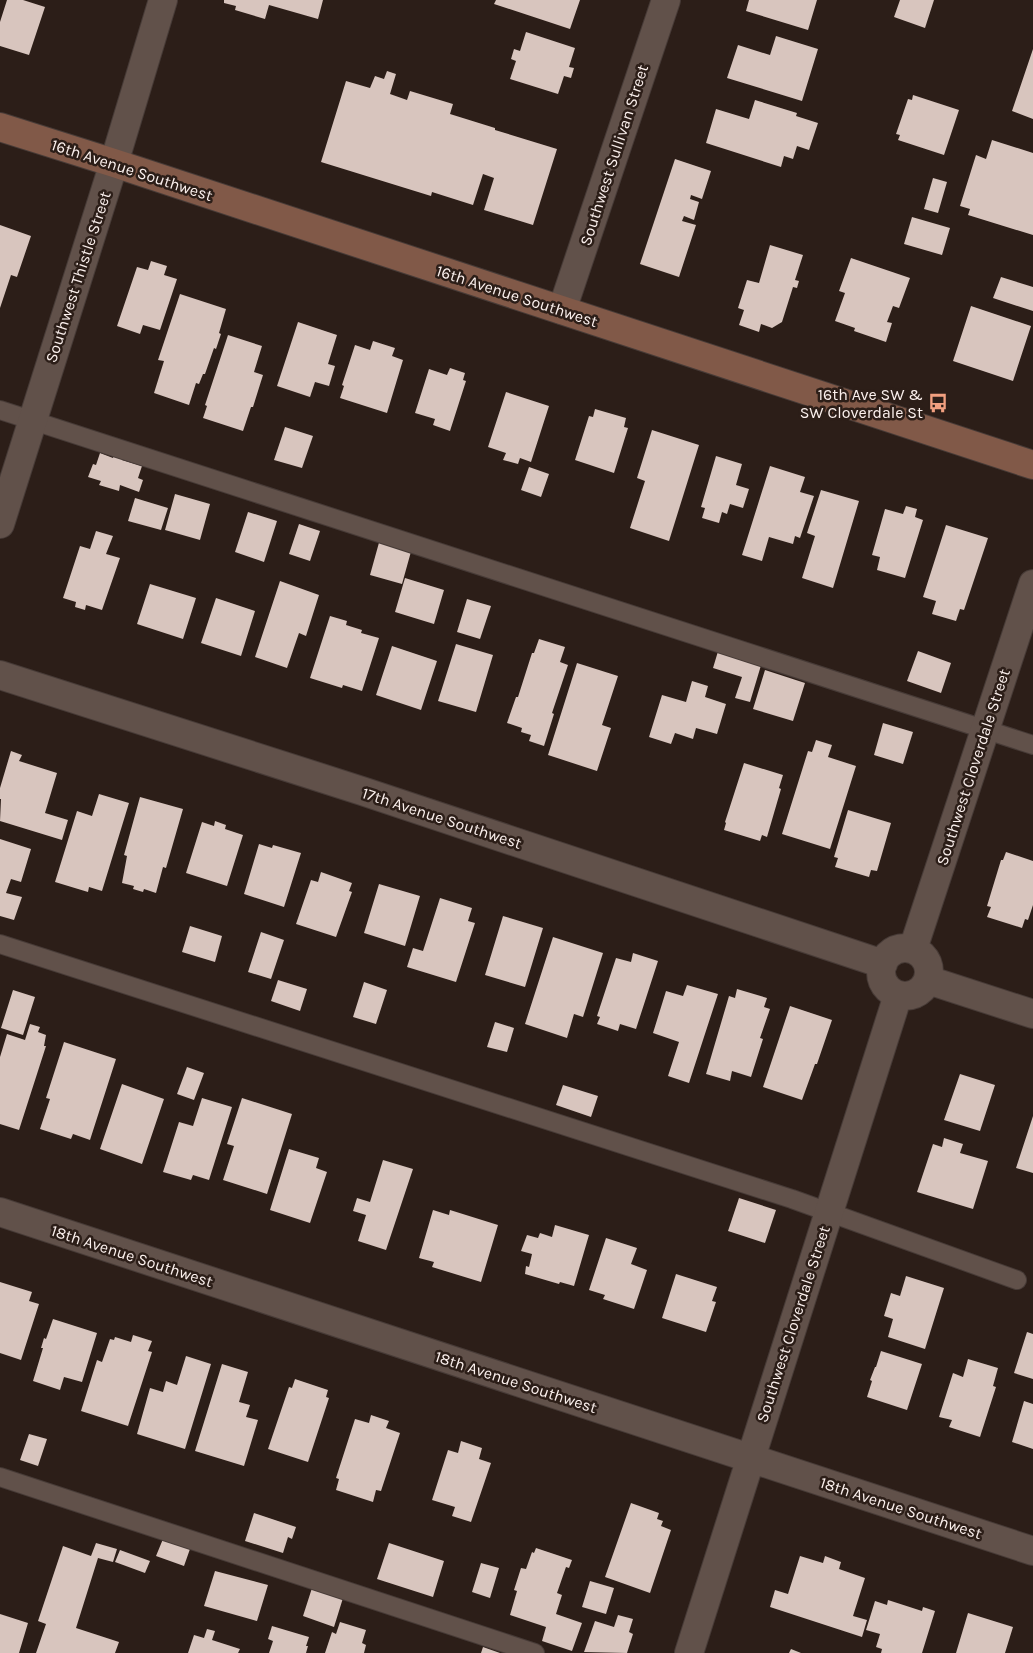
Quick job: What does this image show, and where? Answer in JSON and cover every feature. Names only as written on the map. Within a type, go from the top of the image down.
[{"type":"street","name":"Southwest Thistle Street","points":[[0,524],[114,163],[163,0]]},
{"type":"street","name":"Southwest Sullivan Street","points":[[562,310],[666,0]]},
{"type":"street","name":"16th Avenue Southwest","points":[[0,127],[1033,465]]},
{"type":"street","name":"Southwest Cloverdale Street","points":[[913,950],[1033,584]]},
{"type":"street","name":"17th Avenue Southwest","points":[[0,675],[362,791],[883,964]]},
{"type":"street","points":[[897,949],[913,950],[921,954],[926,960],[929,967],[928,980],[923,989],[917,994],[910,996],[898,995],[888,990],[884,984],[881,968],[890,953],[897,949]]},
{"type":"street","points":[[928,980],[1033,1014]]},
{"type":"street","name":"Southwest Cloverdale Street","points":[[689,1653],[898,995]]},
{"type":"street","name":"18th Avenue Southwest","points":[[0,1212],[1033,1551]]},
{"type":"lane","points":[[0,410],[1033,745]]},
{"type":"lane","points":[[0,944],[829,1212],[1017,1280]]},
{"type":"lane","points":[[0,1477],[535,1653]]},
{"type":"building","points":[[7,0],[23,0],[45,7],[29,55],[0,46],[0,22]]},
{"type":"building","points":[[224,0],[323,0],[318,19],[269,5],[265,19],[235,10],[236,6],[224,3]]},
{"type":"building","points":[[496,0],[580,0],[570,29],[494,4]]},
{"type":"building","points":[[749,0],[817,0],[808,30],[746,11]]},
{"type":"building","points":[[900,0],[934,0],[925,28],[894,17]]},
{"type":"building","points":[[526,32],[575,48],[569,67],[574,68],[571,78],[564,76],[558,94],[510,79],[516,61],[511,59],[514,49],[520,51]]},
{"type":"building","points":[[776,36],[818,49],[802,101],[727,78],[738,45],[770,55]]},
{"type":"building","points":[[1033,49],[1033,119],[1012,111]]},
{"type":"building","points":[[387,71],[396,74],[390,94],[407,100],[410,91],[453,104],[450,114],[557,149],[533,225],[484,210],[494,178],[483,174],[473,205],[432,192],[431,196],[321,162],[346,81],[370,88],[375,76],[384,79]]},
{"type":"building","points":[[913,95],[959,110],[944,155],[898,140],[900,135],[896,134],[908,99],[912,100]]},
{"type":"building","points":[[755,100],[797,113],[796,116],[818,123],[809,150],[797,146],[793,159],[784,156],[781,167],[706,143],[716,109],[749,119]]},
{"type":"building","points":[[992,140],[1033,153],[1033,235],[968,215],[970,209],[960,206],[976,155],[986,159]]},
{"type":"building","points":[[675,159],[711,171],[702,199],[691,195],[690,199],[699,202],[694,220],[684,216],[682,221],[696,225],[679,277],[640,264]]},
{"type":"building","points":[[933,178],[947,182],[938,213],[924,209]]},
{"type":"building","points":[[912,217],[950,228],[942,255],[904,244]]},
{"type":"building","points":[[0,225],[31,236],[17,277],[11,275],[0,308]]},
{"type":"building","points":[[770,245],[803,255],[795,280],[799,281],[797,288],[793,287],[782,322],[772,328],[761,324],[759,332],[739,325],[744,310],[738,308],[747,280],[759,283]]},
{"type":"building","points":[[851,258],[910,278],[899,308],[893,306],[887,322],[892,323],[886,342],[854,331],[855,328],[835,321],[845,293],[839,291]]},
{"type":"building","points":[[151,261],[167,266],[164,275],[177,279],[160,330],[143,325],[140,334],[117,326],[137,267],[148,270]]},
{"type":"building","points":[[1001,277],[1033,287],[1033,311],[993,298]]},
{"type":"building","points":[[180,294],[226,309],[216,349],[214,348],[205,374],[203,374],[199,384],[196,383],[189,405],[154,393],[164,361],[158,360]]},
{"type":"building","points":[[971,306],[1031,326],[1013,381],[953,361]]},
{"type":"building","points":[[298,322],[337,335],[328,364],[335,366],[329,386],[315,382],[310,397],[277,386]]},
{"type":"building","points":[[228,335],[262,346],[254,372],[263,375],[243,431],[203,418],[207,406],[205,405]]},
{"type":"building","points":[[373,341],[395,348],[392,356],[403,360],[387,413],[340,398],[344,386],[342,385],[355,345],[370,350]]},
{"type":"building","points":[[450,368],[465,373],[463,380],[466,381],[450,431],[433,425],[435,419],[415,413],[429,369],[447,375]]},
{"type":"building","points":[[506,392],[549,406],[531,462],[520,458],[518,464],[503,460],[506,453],[488,447]]},
{"type":"building","points":[[595,409],[626,418],[624,427],[628,428],[614,473],[575,460],[589,416],[593,417]]},
{"type":"building","points":[[285,427],[313,436],[302,468],[274,460]]},
{"type":"building","points":[[652,430],[699,445],[669,541],[630,528],[645,481],[637,478]]},
{"type":"building","points":[[100,453],[113,458],[114,454],[123,456],[122,460],[142,466],[138,478],[143,480],[139,492],[120,485],[119,491],[99,485],[101,481],[88,477],[93,464],[96,465]]},
{"type":"building","points":[[716,456],[742,464],[736,485],[749,489],[743,508],[730,504],[727,514],[722,512],[719,523],[702,518],[705,508],[701,507]]},
{"type":"building","points":[[770,466],[805,477],[800,492],[814,496],[800,538],[795,536],[793,544],[769,537],[762,561],[742,555]]},
{"type":"building","points":[[529,467],[549,474],[541,497],[521,490]]},
{"type":"building","points":[[821,490],[859,501],[833,588],[802,578],[815,536],[807,533]]},
{"type":"building","points":[[175,494],[210,504],[200,540],[165,530]]},
{"type":"building","points":[[135,498],[168,508],[161,530],[128,521]]},
{"type":"building","points":[[906,506],[917,509],[915,517],[923,520],[905,578],[877,570],[880,557],[872,555],[885,509],[903,514]]},
{"type":"building","points":[[248,512],[277,521],[264,562],[235,552]]},
{"type":"building","points":[[299,524],[320,531],[310,561],[289,554]]},
{"type":"building","points":[[946,525],[988,538],[964,610],[960,609],[956,621],[932,614],[936,601],[923,597]]},
{"type":"building","points":[[96,531],[113,536],[106,554],[120,558],[102,610],[86,605],[85,610],[75,607],[76,602],[63,598],[80,546],[90,549]]},
{"type":"building","points":[[380,539],[412,548],[402,584],[370,575]]},
{"type":"building","points":[[405,578],[444,590],[434,624],[395,612]]},
{"type":"building","points":[[280,581],[319,595],[306,636],[299,633],[287,668],[255,657]]},
{"type":"building","points":[[150,584],[196,598],[183,639],[137,624]]},
{"type":"building","points":[[216,598],[255,611],[241,656],[201,643]]},
{"type":"building","points":[[467,599],[491,606],[480,639],[457,632]]},
{"type":"building","points":[[330,616],[347,621],[346,625],[362,630],[361,633],[379,638],[362,691],[343,685],[342,688],[310,678]]},
{"type":"building","points":[[539,639],[565,647],[560,662],[568,665],[552,713],[554,714],[544,746],[529,741],[531,735],[521,732],[522,728],[507,723],[516,697],[518,697],[532,653],[534,653]]},
{"type":"building","points":[[456,644],[493,655],[476,712],[438,701]]},
{"type":"building","points":[[392,646],[437,661],[421,710],[376,695]]},
{"type":"building","points":[[719,648],[762,662],[750,702],[735,698],[742,677],[713,668]]},
{"type":"building","points":[[918,651],[951,663],[941,693],[907,681]]},
{"type":"building","points":[[577,663],[618,676],[602,725],[611,728],[597,771],[548,755]]},
{"type":"building","points":[[765,670],[805,683],[793,721],[753,709]]},
{"type":"building","points":[[692,681],[708,686],[705,697],[726,704],[717,734],[696,728],[693,739],[675,733],[671,744],[649,737],[662,695],[686,702]]},
{"type":"building","points":[[883,723],[913,732],[903,764],[874,755]]},
{"type":"building","points":[[816,740],[832,745],[828,757],[856,766],[830,849],[782,834],[808,751],[812,752]]},
{"type":"building","points":[[11,751],[22,755],[19,761],[57,773],[45,813],[68,820],[62,840],[0,821],[0,788]]},
{"type":"building","points":[[744,763],[783,775],[779,788],[781,789],[767,837],[762,835],[760,841],[724,830]]},
{"type":"building","points":[[99,794],[129,803],[102,891],[89,887],[88,892],[55,882],[77,811],[92,816]]},
{"type":"building","points":[[140,797],[183,809],[166,868],[163,867],[156,893],[144,889],[143,892],[133,889],[134,886],[122,883],[127,856],[124,855]]},
{"type":"building","points":[[848,810],[891,823],[877,871],[871,870],[869,877],[835,867],[838,858],[834,857]]},
{"type":"building","points":[[215,821],[226,825],[225,829],[243,835],[227,886],[186,873],[202,822],[214,826]]},
{"type":"building","points":[[0,839],[31,849],[21,882],[11,879],[6,893],[22,897],[14,920],[0,916]]},
{"type":"building","points":[[259,844],[272,848],[273,845],[301,853],[284,907],[244,894]]},
{"type":"building","points":[[1006,852],[1033,861],[1033,905],[1028,920],[1025,919],[1022,928],[987,917],[991,907],[987,906],[1001,860],[1003,860]]},
{"type":"building","points":[[321,872],[352,883],[349,891],[352,892],[336,937],[296,924],[311,880],[318,882]]},
{"type":"building","points":[[379,884],[420,896],[405,946],[364,933]]},
{"type":"building","points":[[440,898],[472,908],[468,921],[475,923],[456,982],[407,967],[413,948],[423,951]]},
{"type":"building","points":[[503,916],[543,928],[525,987],[485,975]]},
{"type":"building","points":[[190,926],[222,936],[215,962],[182,952]]},
{"type":"building","points":[[261,932],[284,940],[271,979],[248,972]]},
{"type":"building","points":[[553,937],[603,953],[583,1017],[574,1014],[567,1038],[525,1024]]},
{"type":"building","points":[[633,953],[658,961],[636,1029],[620,1024],[618,1031],[597,1024],[600,1017],[597,1016],[616,958],[631,962]]},
{"type":"building","points":[[278,980],[307,989],[300,1011],[271,1001]]},
{"type":"building","points":[[364,982],[387,990],[376,1024],[353,1017]]},
{"type":"building","points":[[687,985],[718,994],[689,1083],[668,1076],[679,1042],[653,1033],[666,991],[683,996]]},
{"type":"building","points":[[737,989],[767,998],[764,1007],[770,1009],[760,1038],[763,1039],[751,1077],[732,1071],[730,1081],[706,1074],[729,996],[735,998]]},
{"type":"building","points":[[13,990],[35,997],[23,1035],[1,1028]]},
{"type":"building","points":[[790,1006],[832,1020],[802,1100],[763,1087]]},
{"type":"building","points":[[495,1022],[514,1028],[507,1052],[487,1047]]},
{"type":"building","points":[[30,1024],[40,1027],[38,1032],[46,1035],[44,1046],[46,1046],[19,1130],[0,1124],[0,1057],[7,1034],[25,1040]]},
{"type":"building","points":[[64,1042],[116,1059],[90,1140],[73,1134],[71,1139],[40,1129],[50,1099],[46,1098]]},
{"type":"building","points":[[187,1067],[204,1073],[194,1100],[177,1094]]},
{"type":"building","points":[[960,1074],[995,1085],[980,1131],[944,1120]]},
{"type":"building","points":[[122,1084],[164,1099],[142,1164],[100,1149]]},
{"type":"building","points":[[563,1085],[598,1096],[591,1117],[556,1105]]},
{"type":"building","points":[[202,1098],[232,1107],[209,1180],[193,1175],[191,1180],[163,1172],[179,1122],[193,1126]]},
{"type":"building","points":[[242,1098],[292,1114],[267,1194],[223,1180],[234,1146],[227,1144]]},
{"type":"building","points":[[1033,1116],[1033,1173],[1016,1168]]},
{"type":"building","points":[[944,1138],[963,1144],[960,1153],[988,1161],[973,1209],[917,1192],[933,1144],[942,1147]]},
{"type":"building","points":[[289,1149],[319,1158],[316,1168],[327,1172],[310,1223],[270,1210]]},
{"type":"building","points":[[383,1160],[413,1169],[386,1250],[358,1241],[366,1215],[353,1211],[357,1198],[370,1202]]},
{"type":"building","points":[[739,1198],[776,1210],[765,1243],[728,1231]]},
{"type":"building","points":[[433,1210],[449,1215],[450,1210],[498,1225],[481,1282],[432,1267],[434,1262],[419,1258]]},
{"type":"building","points":[[555,1225],[589,1235],[574,1286],[560,1282],[559,1284],[525,1274],[526,1266],[529,1267],[532,1254],[521,1251],[527,1235],[538,1238],[540,1233],[552,1237]]},
{"type":"building","points":[[606,1238],[637,1248],[631,1264],[647,1270],[634,1309],[603,1299],[605,1295],[589,1290]]},
{"type":"building","points":[[676,1274],[717,1287],[712,1301],[716,1302],[706,1332],[662,1318]]},
{"type":"building","points":[[906,1276],[944,1288],[925,1349],[888,1337],[893,1319],[884,1316],[891,1293],[900,1296]]},
{"type":"building","points":[[0,1282],[32,1292],[29,1301],[39,1304],[21,1360],[0,1353]]},
{"type":"building","points":[[53,1319],[97,1333],[82,1382],[64,1377],[60,1390],[33,1381],[43,1348],[41,1348],[44,1338],[46,1339]]},
{"type":"building","points":[[1027,1332],[1033,1334],[1033,1379],[1014,1373]]},
{"type":"building","points":[[133,1335],[152,1341],[148,1351],[152,1352],[128,1426],[81,1411],[97,1360],[102,1362],[110,1339],[114,1340],[115,1337],[131,1342]]},
{"type":"building","points":[[881,1351],[922,1364],[907,1410],[867,1397],[872,1381],[870,1380]]},
{"type":"building","points":[[186,1356],[211,1364],[185,1449],[137,1434],[150,1388],[163,1392],[166,1381],[177,1385]]},
{"type":"building","points":[[968,1359],[998,1368],[993,1386],[996,1387],[980,1437],[949,1427],[952,1420],[939,1417],[953,1373],[963,1377]]},
{"type":"building","points":[[222,1364],[248,1372],[239,1402],[250,1405],[246,1417],[258,1420],[244,1466],[195,1451]]},
{"type":"building","points":[[295,1379],[328,1390],[326,1397],[329,1398],[308,1462],[268,1449],[289,1387],[292,1388]]},
{"type":"building","points":[[1024,1401],[1033,1404],[1033,1449],[1012,1442]]},
{"type":"building","points":[[371,1415],[389,1421],[386,1428],[400,1433],[381,1491],[376,1490],[373,1502],[336,1490],[339,1479],[336,1478],[355,1419],[369,1423]]},
{"type":"building","points":[[29,1434],[47,1439],[38,1466],[20,1460]]},
{"type":"building","points":[[461,1441],[482,1448],[479,1459],[491,1463],[471,1522],[452,1516],[455,1507],[432,1500],[448,1450],[458,1453]]},
{"type":"building","points":[[631,1503],[659,1513],[657,1519],[663,1521],[661,1526],[671,1530],[650,1593],[605,1577]]},
{"type":"building","points":[[254,1513],[296,1527],[292,1539],[288,1537],[283,1553],[245,1541]]},
{"type":"building","points":[[163,1539],[190,1549],[184,1566],[156,1556]]},
{"type":"building","points":[[96,1543],[117,1549],[113,1562],[98,1558],[76,1628],[119,1642],[115,1653],[36,1653],[46,1624],[38,1621],[63,1546],[91,1556]]},
{"type":"building","points":[[389,1543],[444,1561],[433,1597],[377,1579]]},
{"type":"building","points":[[536,1548],[572,1560],[569,1568],[566,1567],[557,1593],[562,1595],[556,1614],[582,1623],[572,1651],[542,1641],[546,1627],[510,1615],[517,1591],[514,1590],[521,1568],[526,1569],[532,1552],[534,1553]]},
{"type":"building","points":[[120,1550],[150,1561],[145,1573],[115,1562]]},
{"type":"building","points":[[800,1556],[823,1563],[825,1556],[841,1562],[839,1569],[865,1578],[853,1616],[867,1620],[862,1637],[770,1607],[775,1590],[788,1594]]},
{"type":"building","points":[[481,1563],[499,1568],[490,1598],[472,1592]]},
{"type":"building","points":[[215,1571],[268,1585],[257,1621],[204,1606]]},
{"type":"building","points":[[590,1581],[614,1588],[606,1614],[582,1607]]},
{"type":"building","points":[[312,1588],[343,1598],[334,1627],[303,1616]]},
{"type":"building","points":[[888,1600],[922,1611],[923,1607],[935,1611],[922,1653],[881,1653],[882,1649],[876,1647],[880,1634],[866,1630],[875,1601],[887,1605]]},
{"type":"building","points":[[968,1613],[1013,1627],[1005,1653],[956,1653]]},
{"type":"building","points":[[0,1614],[28,1623],[19,1653],[0,1653]]},
{"type":"building","points":[[618,1615],[633,1619],[629,1632],[633,1634],[627,1653],[584,1652],[595,1621],[614,1627]]},
{"type":"building","points":[[340,1622],[366,1630],[362,1643],[366,1645],[364,1653],[325,1653],[332,1632],[336,1634]]},
{"type":"building","points":[[272,1626],[309,1637],[306,1653],[269,1653],[273,1641],[268,1639]]},
{"type":"building","points":[[207,1629],[215,1631],[212,1640],[240,1649],[238,1653],[188,1653],[194,1635],[204,1638]]},
{"type":"building","points":[[483,1647],[500,1653],[481,1653]]},
{"type":"building","points":[[791,1649],[801,1653],[789,1653]]},
{"type":"place","name":"16th Ave SW & SW Cloverdale St","points":[[938,403]]}]
